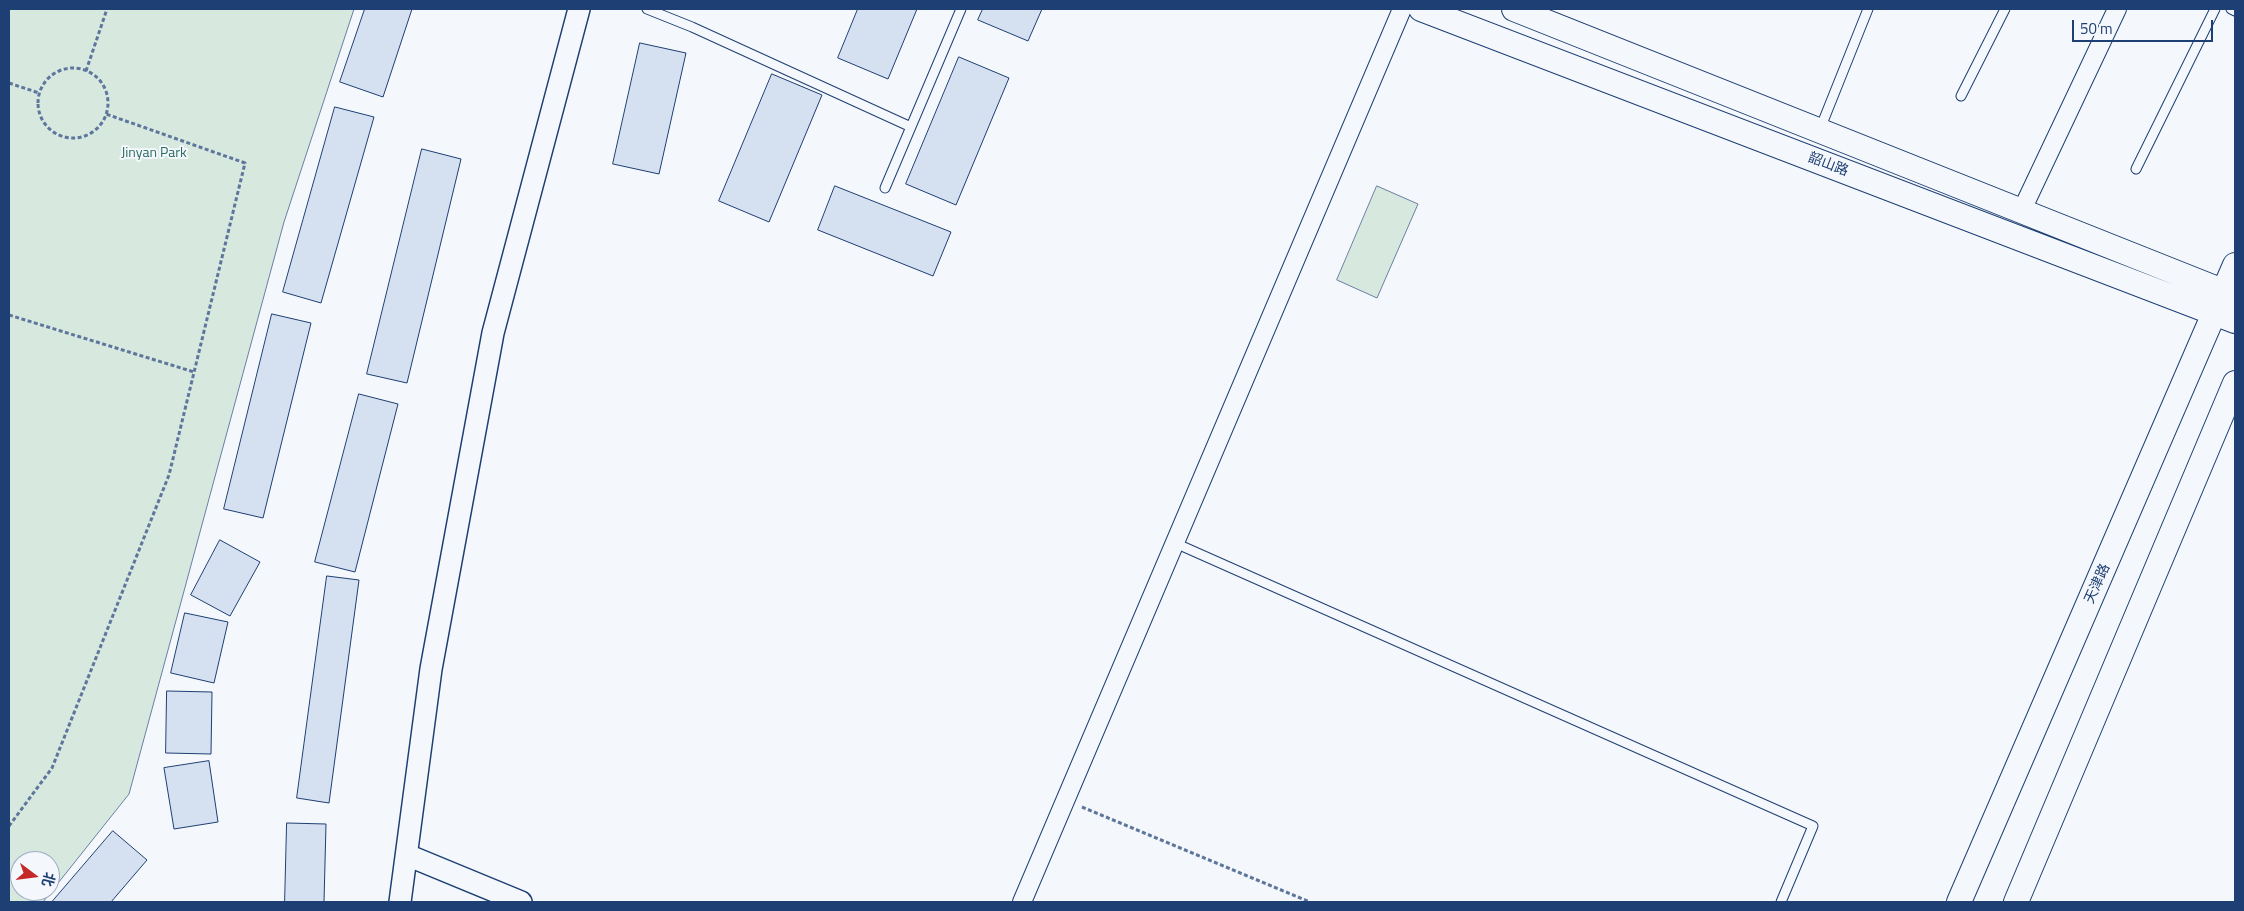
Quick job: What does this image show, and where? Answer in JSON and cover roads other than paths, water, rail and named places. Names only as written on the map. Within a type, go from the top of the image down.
[{"type":"main road","name":"韶山路","points":[[1421,9],[2228,306]]},
{"type":"main road","name":"韶山路","points":[[1514,9],[2021,212],[2228,306]]},
{"type":"main road","name":"天津路","points":[[1959,902],[2228,306],[2235,265]]},
{"type":"main road","points":[[2016,902],[2235,382]]},
{"type":"street","points":[[400,902],[431,669],[493,333],[578,9]]},
{"type":"street","points":[[1022,902],[1402,9]]},
{"type":"street","points":[[2021,212],[2117,9]]},
{"type":"street","points":[[407,855],[521,902]]},
{"type":"lane","points":[[647,9],[692,27],[911,127]]},
{"type":"lane","points":[[885,188],[961,9]]},
{"type":"lane","points":[[1819,131],[1868,9]]},
{"type":"lane","points":[[1961,96],[2005,9]]},
{"type":"lane","points":[[2136,169],[2215,9]]},
{"type":"lane","points":[[2230,9],[2235,11]]},
{"type":"lane","points":[[1175,543],[1813,826],[1781,902]]},
{"type":"park label","name":"Jinyan Park","points":[[154,154]]}]
